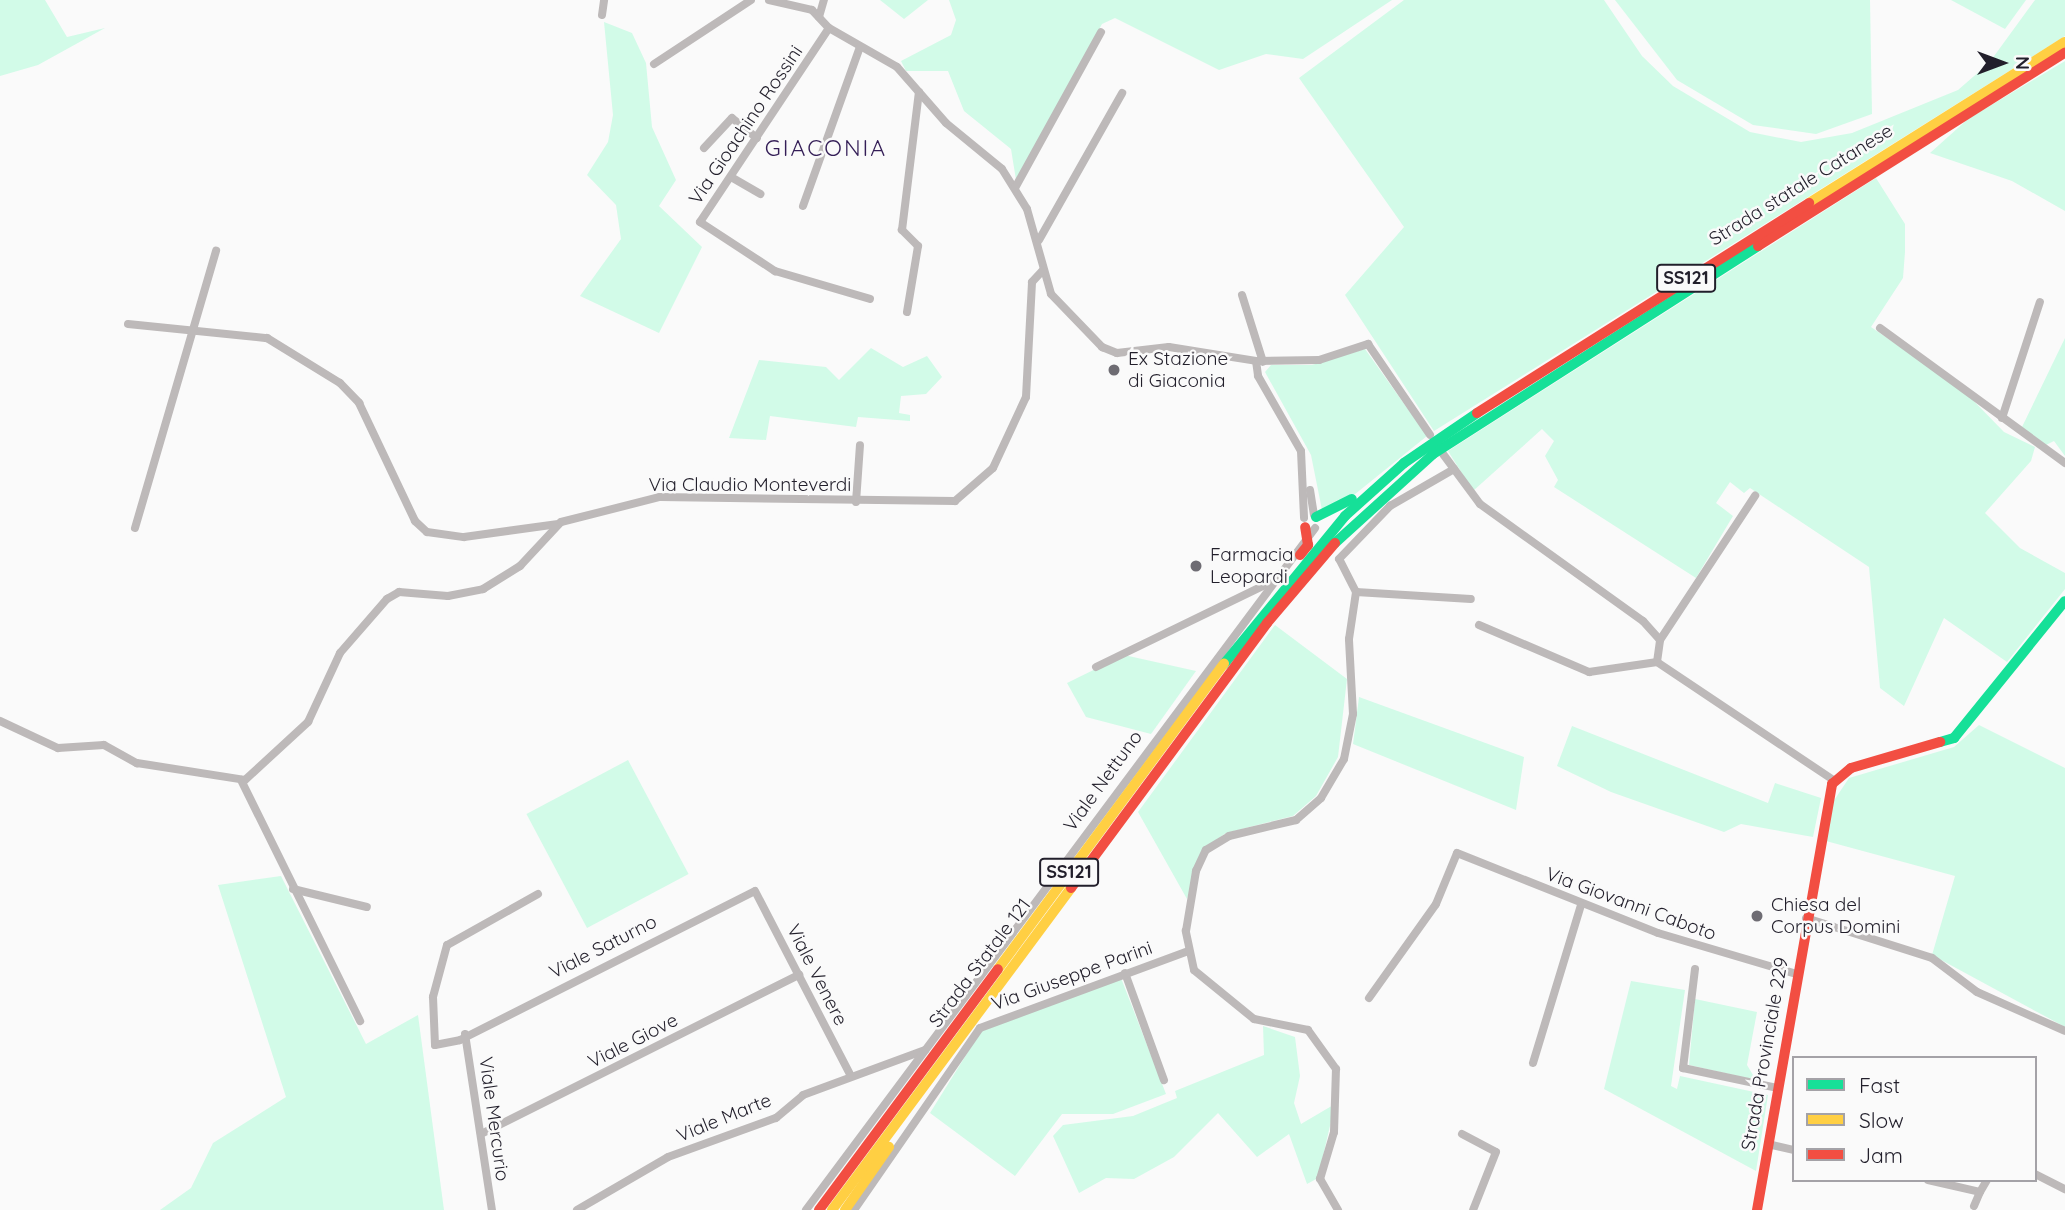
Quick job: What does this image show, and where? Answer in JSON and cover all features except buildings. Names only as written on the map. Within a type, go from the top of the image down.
[{"type":"main road","name":"Strada statale Catanese","points":[[1327,542],[1404,463],[2065,41]]},
{"type":"main road","name":"Strada statale Catanese","points":[[1327,542],[1388,490],[1459,436],[2065,53]]},
{"type":"main road","points":[[1259,617],[1308,545],[1309,526],[1347,504],[1404,463]]},
{"type":"main road","name":"Strada Statale 121","points":[[819,1210],[1259,617],[1327,542]]},
{"type":"main road","name":"Strada Statale 121","points":[[832,1210],[1327,542]]},
{"type":"main road","points":[[1835,781],[1864,764],[1954,738],[2065,601]]},
{"type":"main road","name":"Strada Provinciale 229","points":[[1757,1210],[1806,918],[1835,781]]},
{"type":"main road","points":[[845,1210],[902,1129],[911,1104]]},
{"type":"street","points":[[602,15],[604,0]]},
{"type":"street","points":[[654,64],[751,0]]},
{"type":"street","points":[[769,0],[819,17],[829,28],[897,67],[1015,188],[1038,240],[1043,270],[1059,307],[1114,353],[1169,347],[1260,361],[1319,360],[1368,344],[1430,435]]},
{"type":"street","points":[[819,17],[824,0]]},
{"type":"street","name":"Via Gioachino Rossini","points":[[829,28],[700,222],[775,271],[870,299]]},
{"type":"street","points":[[1015,188],[1101,32]]},
{"type":"street","points":[[803,206],[860,47]]},
{"type":"street","points":[[907,312],[918,246],[902,230],[919,92]]},
{"type":"street","points":[[1038,240],[1122,93]]},
{"type":"street","points":[[704,148],[732,118],[758,138]]},
{"type":"street","points":[[731,177],[760,194]]},
{"type":"street","points":[[135,528],[216,251]]},
{"type":"street","name":"Via Claudio Monteverdi","points":[[128,324],[279,341],[340,383],[359,403],[415,521],[427,532],[464,537],[558,524],[660,497],[947,504],[988,475],[1029,387],[1032,282],[1043,270]]},
{"type":"street","points":[[1242,295],[1260,361],[1307,470],[1309,526]]},
{"type":"street","points":[[2002,418],[2040,302]]},
{"type":"street","points":[[1880,328],[2065,463]]},
{"type":"street","points":[[856,502],[860,444]]},
{"type":"street","points":[[1443,454],[1488,510],[1643,621],[1660,640]]},
{"type":"street","points":[[1338,1210],[1321,1179],[1334,1132],[1336,1069],[1308,1030],[1270,1026],[1243,1013],[1194,970],[1186,952],[1196,871],[1206,850],[1230,836],[1296,820],[1321,798],[1343,759],[1353,714],[1349,639],[1356,592],[1339,559],[1390,506],[1454,469]]},
{"type":"street","points":[[1657,662],[1660,640],[1755,496]]},
{"type":"street","points":[[241,780],[308,722],[340,653],[387,599],[399,592],[448,596],[483,589],[520,566],[558,524]]},
{"type":"street","name":"Viale Nettuno","points":[[806,1210],[1309,526]]},
{"type":"street","points":[[1096,667],[1269,583]]},
{"type":"street","points":[[1356,592],[1471,599]]},
{"type":"street","points":[[1479,625],[1601,674],[1657,662],[1835,781]]},
{"type":"street","points":[[0,721],[58,748],[104,745],[137,763],[241,780]]},
{"type":"street","points":[[241,780],[360,1021]]},
{"type":"street","name":"Via Giovanni Caboto","points":[[1369,998],[1436,904],[1457,853],[1581,905],[1796,974]]},
{"type":"street","points":[[293,889],[367,907]]},
{"type":"street","name":"Viale Venere","points":[[755,891],[850,1074]]},
{"type":"street","name":"Viale Saturno","points":[[538,894],[447,945],[433,997],[432,1041],[439,1046],[755,891]]},
{"type":"street","points":[[1533,1063],[1581,905]]},
{"type":"street","points":[[1806,918],[1932,958],[1977,992],[2065,1031]]},
{"type":"street","name":"Via Giuseppe Parini","points":[[855,1210],[980,1028],[1186,952]]},
{"type":"street","points":[[1695,969],[1683,1068],[1777,1088]]},
{"type":"street","points":[[1125,974],[1164,1080]]},
{"type":"street","name":"Viale Giove","points":[[481,1134],[799,975]]},
{"type":"street","name":"Viale Mercurio","points":[[465,1034],[492,1210]]},
{"type":"street","name":"Viale Marte","points":[[577,1210],[668,1157],[776,1118],[803,1095],[850,1074],[925,1050]]},
{"type":"street","points":[[1462,1134],[1496,1152],[1473,1210]]},
{"type":"street","points":[[1768,1144],[1792,1150]]},
{"type":"street","points":[[2037,1175],[2065,1189]]},
{"type":"street","points":[[1937,1182],[1980,1192]]},
{"type":"street","points":[[1974,1206],[1986,1182]]},
{"type":"green space","points":[[0,0],[45,0],[67,37],[105,28],[38,65],[0,76]]},
{"type":"green space","points":[[880,0],[928,0],[904,19]]},
{"type":"green space","points":[[949,0],[1392,0],[1303,59],[1266,54],[1219,70],[1115,18],[1102,24],[1016,180],[1011,149],[964,111],[948,71],[906,71],[901,61],[951,35],[956,20]]},
{"type":"green space","points":[[1404,0],[1604,0],[1642,56],[1673,86],[1750,132],[1801,142],[1852,133],[1958,90],[1989,63],[2035,0],[2065,0],[2065,36],[1434,431],[1345,295],[1404,227],[1299,78]]},
{"type":"green space","points":[[1615,0],[1870,0],[1872,114],[1816,134],[1753,125],[1677,80]]},
{"type":"green space","points":[[1951,0],[2026,0],[2005,29]]},
{"type":"green space","points":[[604,22],[632,33],[646,63],[652,127],[676,180],[659,206],[702,247],[659,333],[580,296],[621,239],[616,205],[587,175],[608,142],[613,115]]},
{"type":"green space","points":[[2065,61],[2065,211],[2012,181],[1930,153],[1968,119]]},
{"type":"green space","points":[[1876,178],[1905,224],[1905,252],[1903,278],[1871,327],[1964,391],[2004,432],[2035,447],[2031,461],[1985,513],[2020,548],[2065,573],[2065,589],[2007,662],[1944,618],[1904,706],[1880,688],[1869,567],[1750,488],[1744,493],[1730,482],[1716,503],[1733,516],[1696,578],[1554,487],[1558,480],[1545,456],[1554,441],[1542,429],[1473,491],[1448,451]]},
{"type":"green space","points":[[2065,338],[2065,456],[2054,441],[2046,445],[2022,427]]},
{"type":"green space","points":[[871,348],[903,367],[927,356],[942,377],[926,394],[901,396],[899,413],[910,415],[910,421],[858,417],[856,427],[770,416],[766,440],[729,438],[759,360],[826,367],[839,380]]},
{"type":"green space","points":[[1365,349],[1427,436],[1349,499],[1322,510],[1311,455],[1265,372],[1271,365],[1312,365]]},
{"type":"green space","points":[[1275,625],[1347,679],[1338,757],[1316,796],[1293,816],[1226,833],[1203,849],[1187,899],[1138,812]]},
{"type":"green space","points":[[1124,655],[1196,671],[1151,734],[1086,717],[1067,683]]},
{"type":"green space","points":[[1359,697],[1524,757],[1516,810],[1353,744]]},
{"type":"green space","points":[[1979,725],[2065,768],[2065,1027],[1932,955],[1955,876],[1826,841],[1833,802],[1849,778],[1954,747]]},
{"type":"green space","points":[[1572,726],[1768,803],[1775,783],[1821,798],[1813,837],[1741,824],[1724,832],[1611,792],[1557,766]]},
{"type":"green space","points":[[628,760],[689,874],[587,928],[526,814]]},
{"type":"green space","points":[[281,876],[366,1044],[418,1015],[444,1210],[160,1210],[191,1188],[213,1143],[286,1097],[218,885]]},
{"type":"green space","points":[[1121,978],[1166,1094],[1113,1114],[1062,1114],[1015,1176],[930,1113],[981,1031]]},
{"type":"green space","points":[[1631,981],[1685,990],[1671,1086],[1677,1089],[1680,1076],[1768,1095],[1756,1171],[1604,1089]]},
{"type":"green space","points":[[1695,999],[1757,1012],[1747,1065],[1756,1080],[1689,1065]]},
{"type":"green space","points":[[1263,1026],[1295,1037],[1300,1076],[1294,1103],[1301,1124],[1335,1104],[1318,1178],[1307,1184],[1289,1134],[1257,1157],[1218,1113],[1174,1157],[1134,1179],[1106,1178],[1079,1193],[1053,1136],[1063,1125],[1133,1116],[1177,1098],[1175,1091],[1264,1055]]},
{"type":"traffic: fast","points":[[1335,543],[1433,454],[1758,246]]},
{"type":"traffic: fast","points":[[1224,664],[1345,516],[1404,463],[1477,413]]},
{"type":"traffic: fast","points":[[1316,517],[1352,499]]},
{"type":"traffic: fast","points":[[1940,742],[1954,738],[2065,601]]},
{"type":"traffic: slow","points":[[1809,203],[2065,42]]},
{"type":"traffic: slow","points":[[998,969],[1224,664]]},
{"type":"traffic: slow","points":[[832,1210],[1071,888]]},
{"type":"traffic: slow","points":[[845,1210],[889,1147]]},
{"type":"traffic: jam","points":[[1758,246],[2065,53]]},
{"type":"traffic: jam","points":[[1477,413],[1809,203]]},
{"type":"traffic: jam","points":[[1300,555],[1308,545],[1305,527]]},
{"type":"traffic: jam","points":[[1071,888],[1267,623],[1335,543]]},
{"type":"traffic: jam","points":[[1757,1210],[1832,784],[1851,768],[1940,742]]},
{"type":"traffic: jam","points":[[819,1210],[998,969]]},
{"type":"place","name":"Ex Stazione di Giaconia","points":[[1114,370]]},
{"type":"place","name":"Farmacia Leopardi","points":[[1196,566]]},
{"type":"place","name":"Chiesa del Corpus Domini","points":[[1757,916]]},
{"type":"district","name":"GIACONIA","points":[[826,148]]}]
